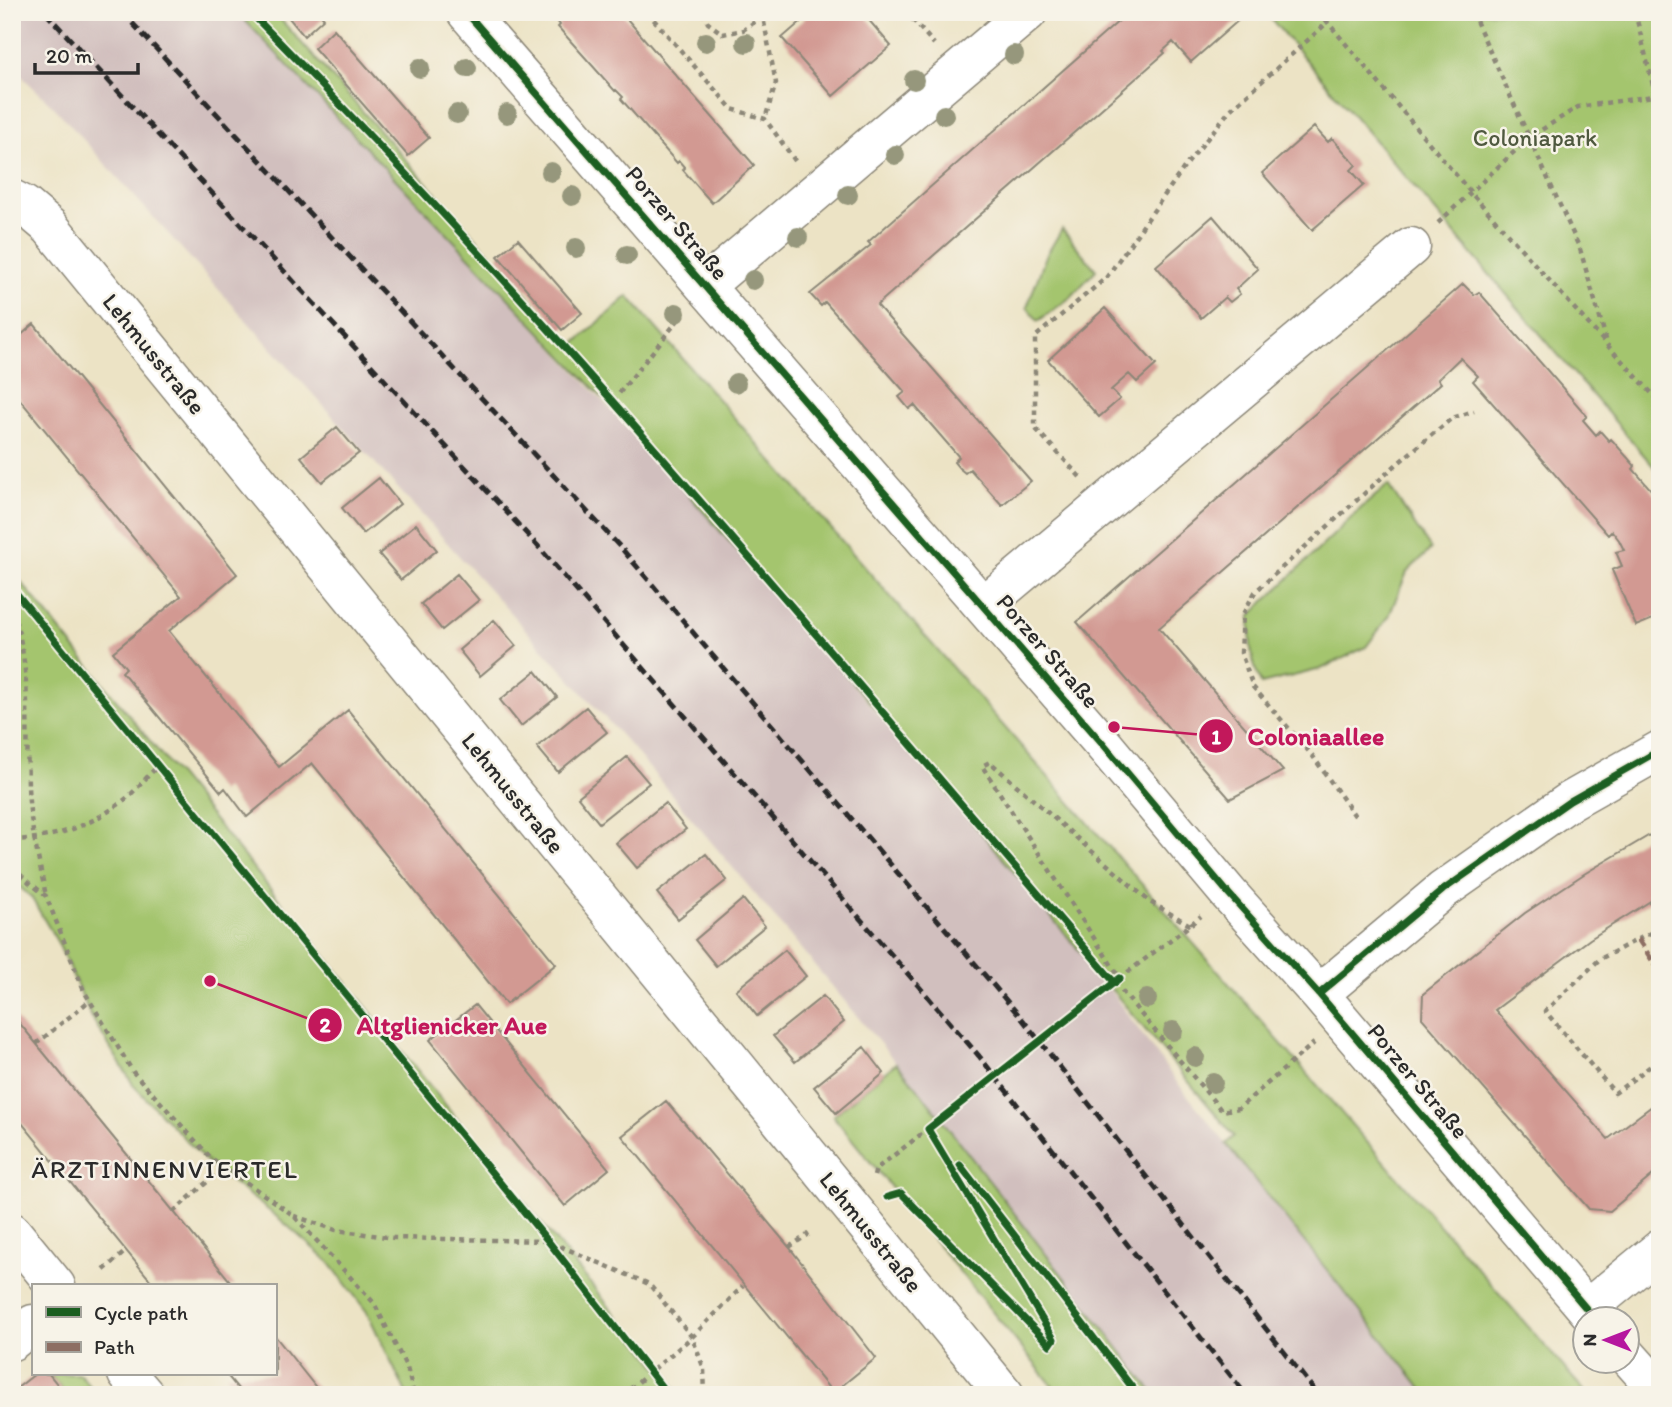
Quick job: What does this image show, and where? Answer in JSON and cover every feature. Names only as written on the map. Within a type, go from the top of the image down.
[{"type":"street","name":"Porzer Straße","points":[[466,12],[1103,744],[1585,1306]]},
{"type":"street","name":"Porzer Straße","points":[[706,285],[1028,12]]},
{"type":"street","name":"Lehmusstraße","points":[[12,199],[24,205],[50,227],[1005,1395]]},
{"type":"street","name":"Porzer Straße","points":[[983,606],[1411,247]]},
{"type":"street","points":[[1330,1007],[1443,890],[1570,800],[1660,750]]},
{"type":"street","points":[[12,1233],[54,1284]]},
{"type":"street","points":[[1600,1306],[1660,1249]]},
{"type":"street","points":[[12,1341],[32,1325]]},
{"type":"street","points":[[1640,1370],[1660,1392]]},
{"type":"street","points":[[129,1376],[145,1395]]},
{"type":"path","points":[[647,12],[732,109],[765,119],[817,191]]},
{"type":"path","points":[[703,12],[708,23],[723,34],[743,30],[762,15],[776,83],[765,119]]},
{"type":"path","points":[[1319,12],[1472,194],[1660,402]]},
{"type":"path","points":[[1472,12],[1580,248],[1608,346]]},
{"type":"path","points":[[1635,12],[1660,114]]},
{"type":"path","points":[[1104,504],[1035,428],[1035,337],[1106,278],[1183,169],[1230,110],[1328,22]]},
{"type":"path","points":[[1411,247],[1472,194],[1530,137],[1578,107],[1657,95]]},
{"type":"path","points":[[613,401],[665,336]]},
{"type":"path","points":[[1355,816],[1312,755],[1253,687],[1241,653],[1242,614],[1255,592],[1397,464],[1452,418],[1474,411]]},
{"type":"path","points":[[12,610],[20,632],[28,712],[28,788],[46,896],[89,1001],[133,1072],[211,1158],[293,1215],[374,1303],[407,1368],[414,1395]]},
{"type":"path","points":[[989,762],[1150,902],[1190,925],[1120,978],[982,766],[989,762]]},
{"type":"path","points":[[12,840],[35,839],[78,828],[123,801],[158,765]]},
{"type":"path","points":[[12,868],[46,896]]},
{"type":"path","points":[[1660,928],[1600,959],[1545,1011],[1615,1093],[1660,1059]]},
{"type":"path","points":[[1115,983],[1222,1111],[1239,1108],[1330,1007]]},
{"type":"path","points":[[36,1044],[89,1001]]},
{"type":"path","points":[[876,1169],[928,1129]]},
{"type":"path","points":[[173,1212],[224,1167]]},
{"type":"path","points":[[293,1215],[335,1230],[394,1238],[548,1241],[649,1284],[692,1337],[704,1369],[705,1395]]},
{"type":"path","points":[[789,1248],[809,1234]]},
{"type":"path","points":[[104,1270],[126,1251]]},
{"type":"path","points":[[623,1395],[692,1337],[743,1286]]},
{"type":"shaded area","points":[[12,12],[240,12],[300,73],[700,507],[1085,956],[1176,1081],[1427,1395],[1155,1395],[915,1085],[635,751],[54,107],[12,67]]},
{"type":"green space","points":[[237,12],[274,12],[572,346],[628,296],[1588,1395],[1427,1395],[1226,1144],[1234,1136],[921,761],[618,414]]},
{"type":"green space","name":"Coloniapark","points":[[1265,12],[1660,12],[1660,474]]},
{"type":"green space","points":[[1062,229],[1096,270],[1071,297],[1038,321],[1027,307],[1046,256]]},
{"type":"green space","points":[[1388,485],[1431,549],[1407,572],[1389,616],[1366,647],[1321,669],[1261,684],[1251,650],[1251,615]]},
{"type":"green space","points":[[12,571],[681,1395],[407,1395],[367,1312],[329,1262],[281,1220],[208,1163],[134,1086],[92,1018],[58,943],[31,897],[12,880]]},
{"type":"green space","points":[[896,1063],[1155,1395],[1060,1395],[833,1116]]},
{"type":"green space","points":[[51,1376],[82,1376],[97,1395],[66,1395]]},
{"type":"building","points":[[284,12],[319,12],[324,18],[304,36]]},
{"type":"building","points":[[546,12],[621,12],[754,165],[712,203],[683,170],[685,168],[679,161],[677,163],[621,99],[623,97],[558,27],[560,25],[554,17],[552,19]]},
{"type":"building","points":[[812,12],[862,12],[891,46],[833,96],[782,38]]},
{"type":"building","points":[[1129,12],[1136,17],[1141,12],[1234,12],[1240,19],[1191,62],[1173,42],[1163,51],[1165,53],[877,305],[1031,481],[1002,505],[970,469],[965,473],[959,468],[954,462],[959,457],[914,405],[909,409],[899,397],[905,392],[825,302],[821,306],[810,294],[871,245],[868,242]]},
{"type":"building","points":[[334,29],[429,138],[408,156],[314,48]]},
{"type":"building","points":[[1314,127],[1328,142],[1332,138],[1356,165],[1351,170],[1364,185],[1312,230],[1262,173]]},
{"type":"building","points":[[1213,216],[1258,269],[1236,289],[1240,294],[1230,302],[1225,297],[1201,318],[1156,266]]},
{"type":"building","points":[[518,239],[582,313],[562,330],[498,256]]},
{"type":"building","points":[[1463,284],[1474,295],[1479,292],[1587,416],[1583,420],[1596,435],[1600,431],[1609,441],[1611,439],[1660,500],[1660,616],[1636,626],[1612,570],[1622,566],[1616,552],[1624,550],[1619,540],[1612,531],[1608,535],[1473,381],[1478,376],[1460,358],[1438,379],[1441,383],[1159,628],[1283,771],[1230,799],[1077,622]]},
{"type":"building","points":[[1105,308],[1156,365],[1137,382],[1129,374],[1111,390],[1120,399],[1099,417],[1048,360]]},
{"type":"building","points":[[34,324],[237,574],[169,631],[279,767],[348,710],[556,964],[506,1004],[312,763],[247,817],[225,788],[221,792],[122,672],[126,668],[113,652],[181,596],[12,390],[12,343]]},
{"type":"building","points":[[337,427],[359,453],[322,482],[301,457]]},
{"type":"building","points":[[379,478],[400,504],[363,534],[342,508]]},
{"type":"building","points":[[416,524],[437,550],[401,580],[379,554]]},
{"type":"building","points":[[457,574],[479,600],[442,630],[421,604]]},
{"type":"building","points":[[494,620],[516,646],[480,676],[459,650]]},
{"type":"building","points":[[536,671],[557,697],[521,726],[500,700]]},
{"type":"building","points":[[586,707],[607,732],[558,772],[537,747]]},
{"type":"building","points":[[627,757],[649,783],[599,823],[578,797]]},
{"type":"building","points":[[665,803],[686,829],[637,868],[616,843]]},
{"type":"building","points":[[1660,829],[1660,895],[1590,939],[1495,1010],[1608,1139],[1660,1100],[1660,1169],[1610,1211],[1589,1209],[1422,1018],[1423,994],[1525,913]]},
{"type":"building","points":[[706,854],[727,880],[678,919],[657,893]]},
{"type":"building","points":[[743,899],[765,926],[716,966],[695,940]]},
{"type":"building","points":[[785,950],[806,976],[757,1016],[736,990]]},
{"type":"building","points":[[823,996],[844,1022],[795,1062],[773,1036]]},
{"type":"building","points":[[475,1005],[609,1169],[565,1206],[430,1040]]},
{"type":"building","points":[[12,1014],[232,1284],[153,1284],[12,1111]]},
{"type":"building","points":[[864,1047],[884,1073],[836,1113],[814,1087]]},
{"type":"building","points":[[666,1101],[789,1247],[876,1358],[833,1393],[622,1136]]},
{"type":"building","points":[[276,1337],[322,1395],[243,1395],[228,1376],[276,1376]]},
{"type":"building","points":[[32,1376],[51,1376],[66,1395],[12,1395],[12,1392]]},
{"type":"railway","points":[[45,12],[537,545],[979,1056],[1246,1395]]},
{"type":"railway","points":[[122,12],[622,549],[1023,1020],[1318,1395]]},
{"type":"marked path","points":[[1638,939],[1660,972]]},
{"type":"cycle path","points":[[250,12],[363,129],[583,368],[1115,983]]},
{"type":"cycle path","points":[[466,12],[1103,744],[1584,1306]]},
{"type":"cycle path","points":[[12,588],[548,1241],[668,1395]]},
{"type":"cycle path","points":[[1319,994],[1443,890],[1570,801],[1660,750]]},
{"type":"cycle path","points":[[887,1197],[901,1193],[1050,1345],[1054,1339],[928,1129],[1120,978]]},
{"type":"cycle path","points":[[960,1165],[1138,1395]]},
{"type":"place","name":"Coloniaallee","points":[[1114,727]]},
{"type":"place","name":"Altglienicker Aue","points":[[210,981]]},
{"type":"district","name":"ÄRZTINNENVIERTEL","points":[[165,1169]]}]
